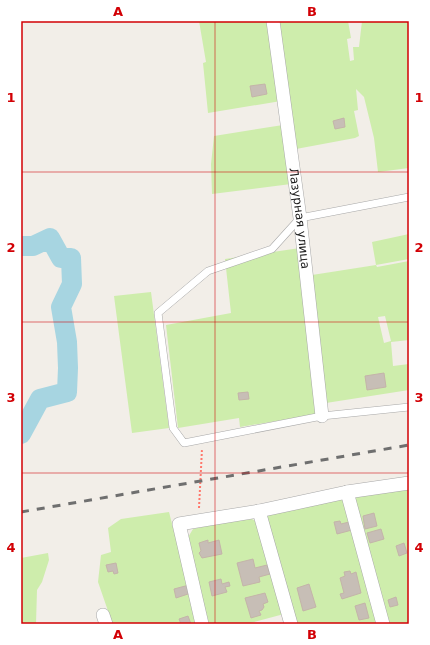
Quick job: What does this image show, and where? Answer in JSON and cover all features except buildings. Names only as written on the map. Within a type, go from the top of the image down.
[{"type":"street","name":"Лазурная улица","points":[[273,21],[300,218],[322,416]]},
{"type":"street","points":[[202,624],[179,524],[259,511],[347,492],[409,482]]},
{"type":"street","points":[[347,492],[383,624]]},
{"type":"street","points":[[259,511],[291,624]]},
{"type":"lane","points":[[409,198],[300,218],[272,249],[208,272],[158,313],[173,428],[184,443],[322,416],[409,407]]},
{"type":"path","points":[[199,520],[203,439]]},
{"type":"green space","points":[[199,21],[269,21],[281,101],[208,113],[203,63],[206,62]]},
{"type":"green space","points":[[279,21],[348,21],[351,38],[347,39],[350,61],[354,60],[353,47],[359,47],[362,21],[409,21],[409,168],[378,172],[374,138],[364,97],[356,89],[358,110],[354,111],[359,136],[296,149]]},
{"type":"green space","points":[[283,125],[291,184],[212,194],[211,164],[214,136]]},
{"type":"green space","points":[[409,234],[409,259],[376,265],[372,242]]},
{"type":"green space","points":[[300,248],[318,412],[313,415],[240,427],[239,418],[178,428],[166,325],[231,313],[225,259]]},
{"type":"green space","points":[[409,261],[409,340],[391,342],[393,366],[409,364],[409,390],[326,403],[312,275],[376,265],[377,267]],"holes":[[[385,316],[391,341],[384,343],[378,317]]]},
{"type":"green space","points":[[151,292],[169,428],[132,433],[114,296]]},
{"type":"green space","points":[[409,486],[409,624],[389,624],[353,500],[355,495]]},
{"type":"green space","points":[[340,497],[344,500],[381,624],[296,624],[265,519],[267,513]]},
{"type":"green space","points":[[169,512],[200,624],[111,624],[98,582],[101,555],[111,552],[108,528],[121,519]]},
{"type":"green space","points":[[252,519],[257,522],[284,614],[247,624],[209,624],[187,539],[193,529],[220,523]]},
{"type":"green space","points":[[48,553],[49,560],[42,582],[37,590],[36,624],[21,624],[21,558]]},
{"type":"waterway","points":[[21,246],[33,246],[50,238],[61,258],[71,258],[72,284],[61,307],[67,342],[67,392],[40,399],[21,434]]},
{"type":"railway","points":[[21,512],[409,445]]}]
